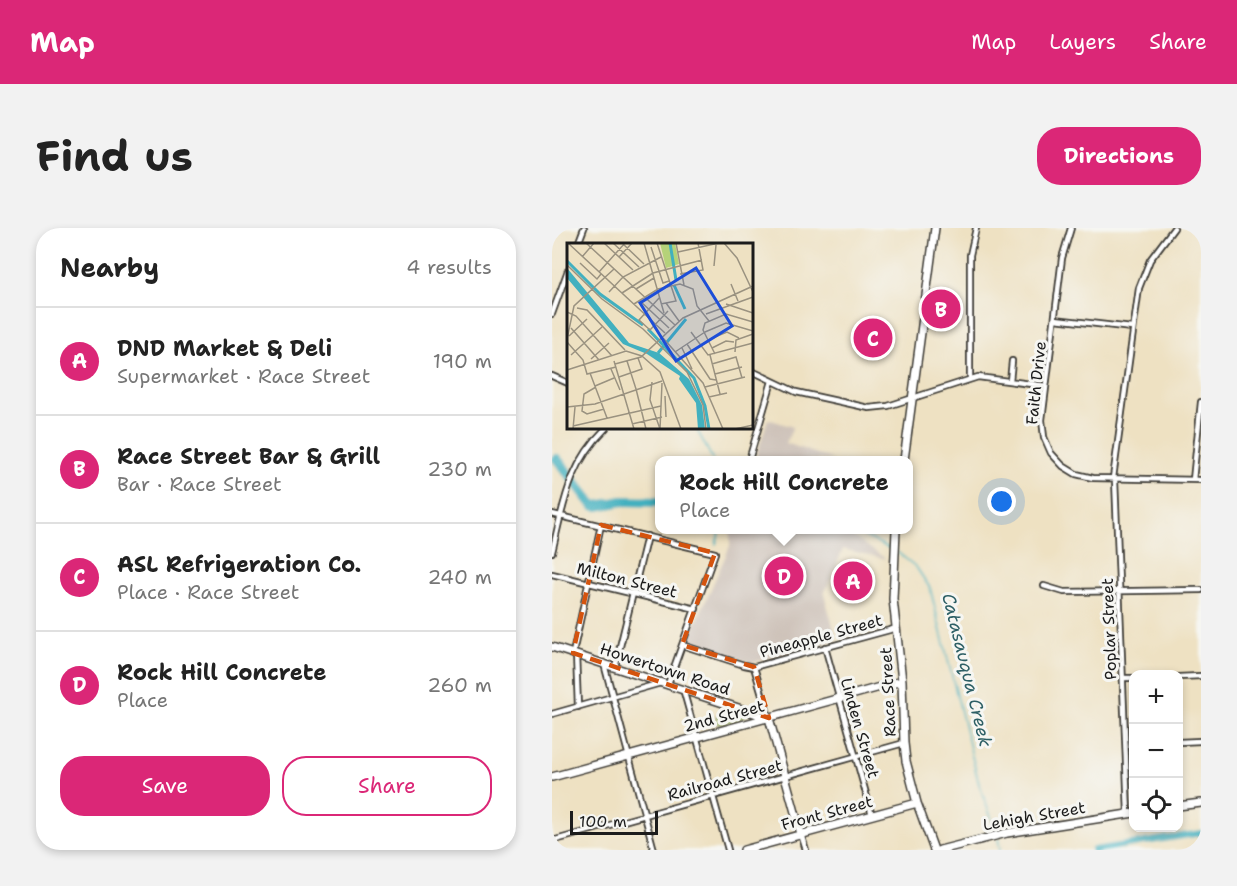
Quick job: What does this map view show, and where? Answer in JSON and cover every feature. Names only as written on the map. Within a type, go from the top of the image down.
[{"type":"main road","points":[[905,456],[935,228]]},
{"type":"main road","name":"Race Street","points":[[896,534],[893,600],[902,681],[906,761],[917,803],[934,850]]},
{"type":"main road","name":"Howertown Road","points":[[552,647],[769,718]]},
{"type":"main road","name":"2nd Street","points":[[552,777],[902,681]]},
{"type":"main road","points":[[769,718],[801,834]]},
{"type":"main road","name":"Front Street","points":[[744,850],[917,803]]},
{"type":"main road","points":[[1183,805],[1201,803]]},
{"type":"main road","name":"Lehigh Street","points":[[940,850],[997,835],[1129,813]]},
{"type":"street","points":[[578,243],[584,228]]},
{"type":"street","points":[[970,378],[970,255],[976,228]]},
{"type":"street","name":"Faith Drive","points":[[1071,228],[1062,258],[1042,429],[1051,453],[1063,466],[1076,474],[1093,478],[1201,480]]},
{"type":"street","name":"Poplar Street","points":[[1129,790],[1114,478],[1136,303],[1144,274],[1158,248],[1174,228]]},
{"type":"street","points":[[552,314],[567,273]]},
{"type":"street","points":[[1054,319],[1132,328]]},
{"type":"street","points":[[1010,381],[1012,361]]},
{"type":"street","points":[[753,372],[796,392],[858,407],[880,407],[978,377],[1046,386]]},
{"type":"street","points":[[552,376],[567,383]]},
{"type":"street","points":[[750,456],[772,381]]},
{"type":"street","points":[[1193,480],[1201,402]]},
{"type":"street","points":[[552,552],[568,483],[592,443],[605,429]]},
{"type":"street","points":[[552,514],[715,553],[696,609],[666,683],[552,714]]},
{"type":"street","points":[[578,707],[575,654],[601,525]]},
{"type":"street","points":[[615,667],[647,536]]},
{"type":"street","name":"Milton Street","points":[[552,574],[696,609]]},
{"type":"street","points":[[1044,586],[1064,592],[1201,590]]},
{"type":"street","name":"Pineapple Street","points":[[682,645],[754,667],[897,628]]},
{"type":"street","name":"Linden Street","points":[[825,647],[872,815]]},
{"type":"street","points":[[603,663],[654,850]]},
{"type":"street","points":[[754,667],[769,718]]},
{"type":"street","points":[[1183,677],[1201,676]]},
{"type":"street","points":[[1123,678],[1129,678]]},
{"type":"street","points":[[683,689],[728,850]]},
{"type":"street","points":[[1183,742],[1201,741]]},
{"type":"street","name":"Railroad Street","points":[[552,841],[904,743]]},
{"type":"street","points":[[801,834],[806,850]]},
{"type":"highlighted area","points":[[601,525],[715,553],[682,645],[754,667],[769,718],[573,653]]},
{"type":"shaded area","points":[[768,419],[793,427],[786,443],[823,456],[756,456]]},
{"type":"shaded area","points":[[730,534],[849,534],[886,559],[843,549],[824,594],[837,640],[751,663],[688,641],[730,546]]},
{"type":"green space","points":[[721,707],[745,715],[745,717],[718,725],[716,716],[723,714]]},
{"type":"waterway","points":[[697,429],[711,456]]},
{"type":"waterway","name":"Catasauqua Creek","points":[[557,459],[593,505],[622,501],[655,502]]},
{"type":"waterway","points":[[716,544],[719,534]]},
{"type":"waterway","name":"Catasauqua Creek","points":[[860,534],[893,550]]},
{"type":"waterway","name":"Catasauqua Creek","points":[[897,552],[916,567],[930,588],[979,784],[997,834]]},
{"type":"waterway","points":[[1094,850],[1201,833]]},
{"type":"waterway","name":"Catasauqua Creek","points":[[998,838],[1000,850]]},
{"type":"railway","points":[[1194,850],[1201,848]]},
{"type":"place","name":"Race Street Bar & Grill","points":[[941,309]]},
{"type":"place","name":"ASL Refrigeration Co.","points":[[873,338]]},
{"type":"place","name":"Rock Hill Concrete","points":[[784,576]]},
{"type":"place","name":"DND Market & Deli","points":[[853,581]]}]
